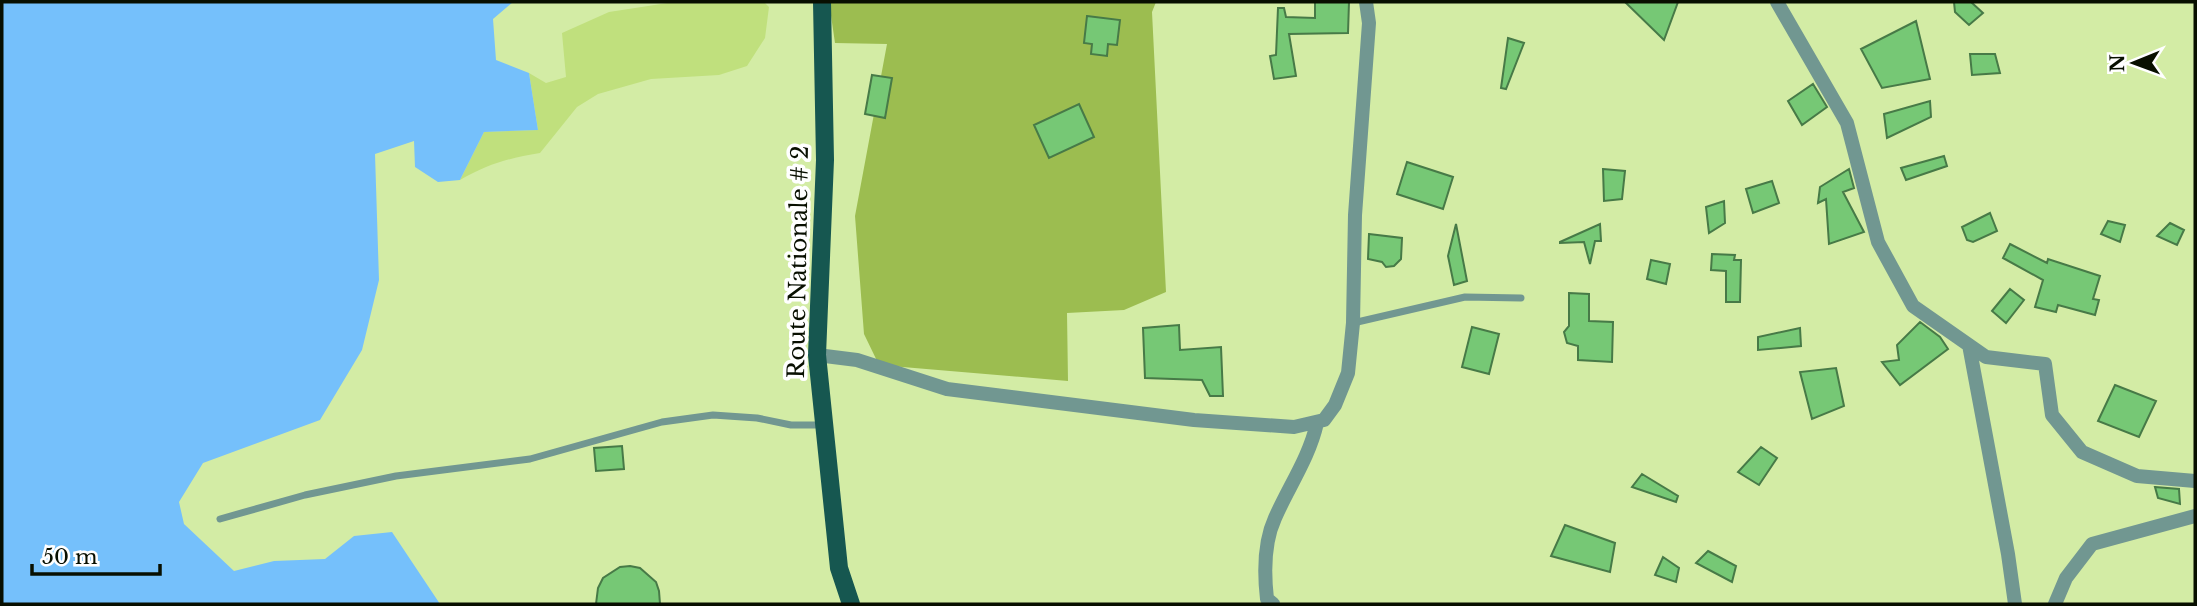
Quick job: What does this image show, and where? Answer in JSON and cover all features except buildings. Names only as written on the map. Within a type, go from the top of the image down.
[{"type":"main road","name":"Route Nationale # 2","points":[[822,2],[825,160],[817,355],[823,425],[835,507],[839,568],[851,604]]},
{"type":"street","points":[[817,355],[857,360],[947,389],[1194,420],[1294,427],[1324,419],[1335,405],[1348,373],[1353,323],[1355,215],[1368,23],[1366,2]]},
{"type":"street","points":[[1777,2],[1847,123],[1878,242],[1913,306],[1986,357],[2045,364],[2052,415],[2082,452],[2137,476],[2195,481]]},
{"type":"street","points":[[1969,345],[2015,604]]},
{"type":"street","points":[[1273,604],[1266,599],[1264,570],[1273,520],[1307,456],[1317,423]]},
{"type":"street","points":[[2055,604],[2066,578],[2092,544],[2195,516]]},
{"type":"lane","points":[[1353,323],[1465,297],[1521,298]]},
{"type":"lane","points":[[220,519],[305,495],[396,476],[530,459],[662,422],[713,415],[757,418],[792,425],[823,425]]},
{"type":"green space","points":[[674,2],[764,2],[769,7],[765,38],[747,66],[719,75],[651,79],[598,94],[577,107],[540,153],[499,162],[460,180],[484,132],[538,130],[529,73],[546,83],[566,77],[562,33],[609,12]]},
{"type":"green space","points":[[829,2],[1156,2],[1152,12],[1166,292],[1124,310],[1067,313],[1068,381],[879,365],[864,334],[855,216],[887,44],[835,43]]},
{"type":"water","points":[[2,2],[513,2],[493,19],[496,60],[529,73],[538,130],[484,132],[460,180],[438,182],[415,167],[414,141],[375,154],[379,280],[362,350],[320,420],[203,463],[179,502],[184,524],[234,571],[274,561],[325,559],[354,536],[392,532],[440,604],[2,604]]}]
